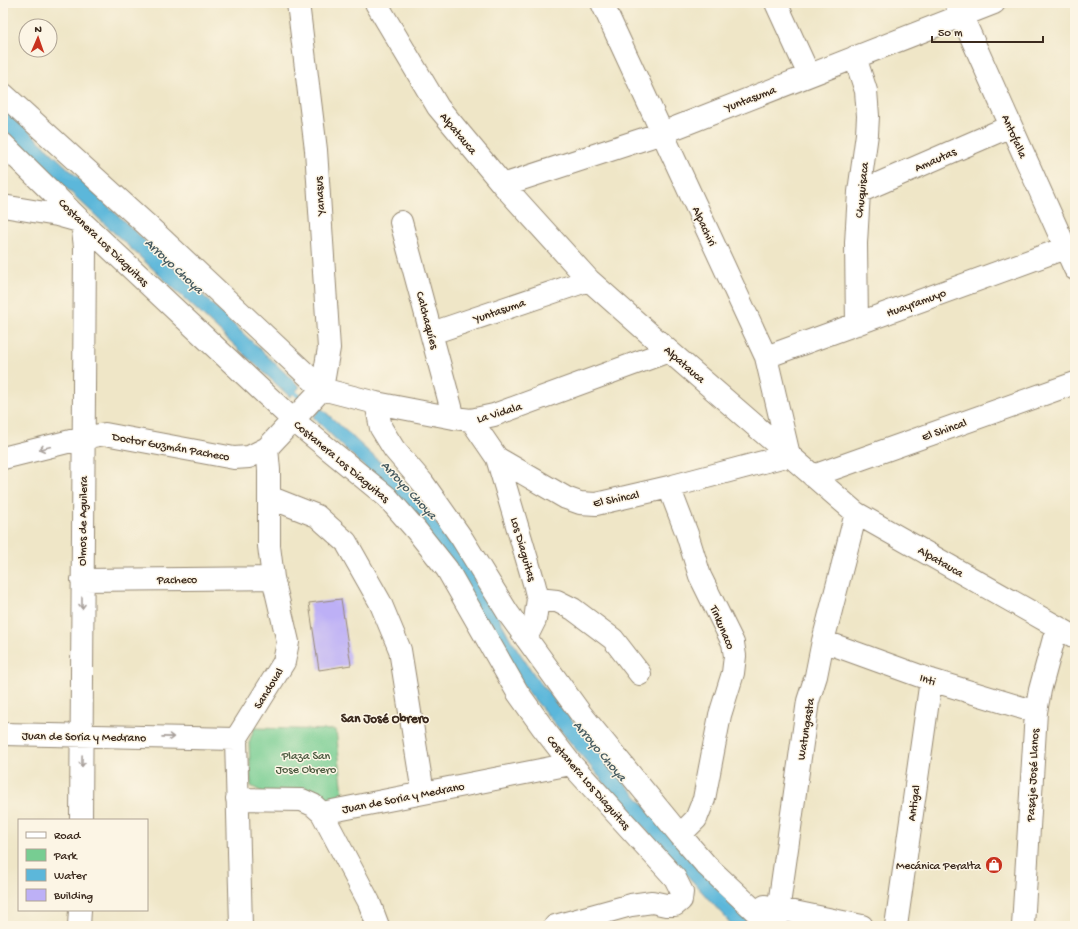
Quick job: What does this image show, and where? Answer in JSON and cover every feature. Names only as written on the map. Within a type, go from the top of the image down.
[{"type":"street","name":"Yanasus","points":[[298,3],[316,150],[329,348],[308,404]]},
{"type":"street","name":"Alpatauca","points":[[376,3],[438,107],[503,184],[589,280],[856,513],[1066,632]]},
{"type":"street","name":"Alpachiri","points":[[602,3],[766,357],[789,455]]},
{"type":"street","points":[[776,3],[810,75]]},
{"type":"street","name":"Yuntasuma","points":[[503,184],[662,133],[855,57],[958,9],[994,3]]},
{"type":"street","name":"Antofalla","points":[[958,9],[1075,270]]},
{"type":"street","name":"Chuquisaca","points":[[855,57],[866,91],[868,116],[859,192],[856,243],[857,324]]},
{"type":"street","points":[[3,94],[147,225],[308,404],[267,448]]},
{"type":"street","name":"Amautas","points":[[859,192],[1011,126]]},
{"type":"street","name":"Costanera Los Diaguitas","points":[[3,144],[82,222],[308,404],[416,530],[447,570],[518,693],[571,764],[675,878],[682,892],[681,900],[675,905],[652,902],[631,905],[555,926]]},
{"type":"street","points":[[3,206],[57,215],[82,222]]},
{"type":"street","name":"Olmos de Aguilera","points":[[81,819],[84,247],[82,222]]},
{"type":"street","name":"Calchaquíes","points":[[402,222],[432,333],[462,419]]},
{"type":"street","name":"Huayramuyo","points":[[766,357],[1065,248]]},
{"type":"street","name":"Yuntasuma","points":[[432,333],[589,280]]},
{"type":"street","name":"La Vidala","points":[[308,404],[376,404],[462,419],[494,415],[669,351]]},
{"type":"street","name":"El Shincal","points":[[813,476],[1075,383]]},
{"type":"street","points":[[376,404],[381,428],[394,449],[423,483],[461,537],[508,613],[582,714],[707,866],[744,902],[775,920],[862,926]]},
{"type":"street","name":"El Shincal","points":[[462,419],[497,458],[566,498],[580,503],[596,504],[669,487],[789,455]]},
{"type":"street","name":"Doctor Guzmán Pacheco","points":[[3,458],[105,434],[234,458],[249,457],[267,448]]},
{"type":"street","name":"Sandoval","points":[[236,739],[284,662],[288,642],[273,578],[269,546],[269,470],[267,448]]},
{"type":"street","name":"Los Diaguitas","points":[[497,458],[538,599],[535,620],[526,638]]},
{"type":"street","name":"Tinkunaco","points":[[669,487],[687,534],[700,576],[733,644],[735,656],[733,673],[720,715],[704,799],[696,819],[680,835]]},
{"type":"street","points":[[269,496],[316,516],[346,542],[380,602],[400,650],[423,793]]},
{"type":"street","name":"Watungasta","points":[[775,920],[808,700],[816,676],[823,641],[856,513]]},
{"type":"street","name":"Pacheco","points":[[82,580],[273,578]]},
{"type":"street","points":[[538,599],[557,601],[573,609],[613,639],[640,674]]},
{"type":"street","name":"Pasaje José Llanos","points":[[1023,926],[1036,712],[1040,690],[1066,632]]},
{"type":"street","name":"Inti","points":[[823,641],[931,680],[1036,712]]},
{"type":"street","name":"Antigal","points":[[896,926],[931,680]]},
{"type":"street","name":"Juan de Soria y Medrano","points":[[3,734],[236,739]]},
{"type":"street","points":[[236,739],[241,926]]},
{"type":"street","name":"Juan de Soria y Medrano","points":[[322,813],[571,764]]},
{"type":"street","points":[[237,799],[302,800],[313,805],[322,813],[369,902],[378,926]]},
{"type":"street","points":[[80,911],[80,926]]},
{"type":"green space","name":"Plaza San Jose Obrero","points":[[254,728],[336,730],[344,803],[323,806],[264,793],[251,786],[249,743]]},
{"type":"water","points":[[3,107],[300,387],[290,397],[3,129]]},
{"type":"water","points":[[321,408],[406,486],[456,547],[479,582],[511,640],[537,679],[629,788],[752,926],[733,926],[616,797],[524,687],[394,496],[313,417]]},
{"type":"building","points":[[341,599],[351,665],[319,670],[309,603]]},
{"type":"waterway","name":"Arroyo Choya","points":[[291,389],[303,400]]},
{"type":"place","name":"Mecánica Peralta","points":[[994,865]]},
{"type":"district","name":"San José Obrero","points":[[385,717]]}]
